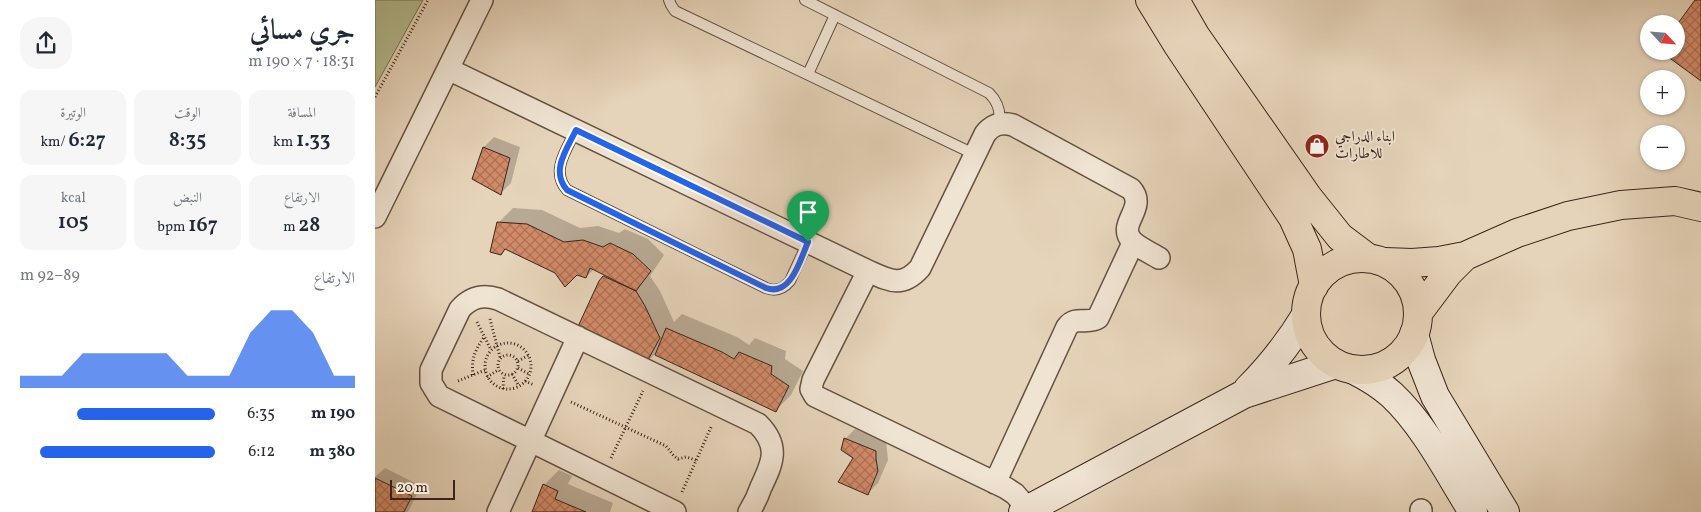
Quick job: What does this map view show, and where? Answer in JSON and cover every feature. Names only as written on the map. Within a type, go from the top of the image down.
[{"type":"main road","points":[[1150,0],[1177,44],[1293,218],[1307,249],[1314,286]]},
{"type":"main road","points":[[1175,0],[1195,35],[1308,198],[1340,237],[1398,271],[1409,283],[1416,298],[1416,324]]},
{"type":"main road","points":[[1675,201],[1701,190]]},
{"type":"main road","points":[[1465,256],[1443,280],[1416,324],[1407,348],[1397,358],[1384,366],[1369,370],[1345,367],[1324,355],[1314,344],[1308,330],[1306,316],[1308,300],[1314,286],[1324,273],[1337,264],[1352,258],[1412,263],[1439,261],[1465,256],[1517,233],[1568,216],[1621,205],[1675,201],[1701,206]]},
{"type":"street","points":[[375,217],[482,0]]},
{"type":"street","points":[[448,68],[868,271],[894,281],[903,281],[913,277],[921,268],[985,134],[989,129],[1006,123],[1131,189],[1137,198],[1136,206],[1127,229],[1128,235],[1133,242],[1159,258]]},
{"type":"street","points":[[995,483],[1067,327],[1074,321],[1090,321],[1098,318],[1133,242]]},
{"type":"street","points":[[868,271],[813,380],[811,390],[815,396],[1015,494],[1022,500],[1025,511],[1244,394],[1274,383],[1345,367],[1376,382],[1408,412],[1473,512]]},
{"type":"street","points":[[674,512],[439,396],[431,383],[431,370],[460,309],[475,299],[498,299],[758,424],[769,438],[773,458],[749,512]]},
{"type":"street","points":[[1244,394],[1269,368],[1306,316]]},
{"type":"street","points":[[1416,324],[1421,360],[1435,396],[1505,512]]},
{"type":"street","points":[[498,512],[578,337]]},
{"type":"lane","points":[[669,0],[675,11],[976,155]]},
{"type":"lane","points":[[805,0],[989,93],[999,109],[999,124]]},
{"type":"lane","points":[[808,74],[835,15]]},
{"type":"lane","points":[[576,130],[559,171],[559,178],[567,190],[766,288],[776,290],[786,286],[808,242]]},
{"type":"path","points":[[375,97],[428,0]]},
{"type":"path","points":[[475,299],[484,337],[491,350]]},
{"type":"path","points":[[475,299],[497,345],[500,357],[498,370]]},
{"type":"path","points":[[473,375],[472,362],[475,351],[484,337]]},
{"type":"path","points":[[511,342],[518,345],[529,355],[531,361],[529,374],[519,386],[503,389],[487,377],[485,363],[487,356],[497,345],[511,342]]},
{"type":"path","points":[[500,357],[505,354],[510,355],[517,361],[518,368]]},
{"type":"path","points":[[517,361],[529,355]]},
{"type":"path","points":[[518,368],[529,374]]},
{"type":"path","points":[[498,370],[505,375],[512,374],[518,368]]},
{"type":"path","points":[[487,377],[498,370]]},
{"type":"path","points":[[603,477],[651,372]]},
{"type":"path","points":[[512,374],[519,386]]},
{"type":"path","points":[[503,389],[505,375]]},
{"type":"path","points":[[525,381],[666,446],[678,459],[686,457],[696,460]]},
{"type":"path","points":[[674,512],[721,405]]},
{"type":"green space","points":[[375,0],[423,0],[375,87]]},
{"type":"building","points":[[1695,0],[1701,0],[1701,81],[1672,60],[1685,60],[1684,15]]},
{"type":"building","points":[[483,147],[510,158],[501,195],[472,179]]},
{"type":"building","points":[[497,222],[527,224],[564,242],[583,240],[603,247],[610,243],[633,254],[651,271],[636,291],[590,268],[586,278],[577,275],[565,287],[555,273],[505,249],[501,255],[490,252]]},
{"type":"building","points":[[603,276],[636,291],[660,338],[644,367],[575,333]]},
{"type":"building","points":[[666,328],[734,359],[739,352],[772,366],[771,374],[789,386],[776,412],[655,355]]},
{"type":"building","points":[[844,438],[876,451],[878,471],[868,495],[838,482],[853,458],[841,450]]},
{"type":"building","points":[[375,478],[412,496],[404,512],[375,512]]},
{"type":"building","points":[[543,484],[558,491],[555,499],[586,512],[532,512]]},
{"type":"place","name":"ابناء الدراجي للاطارات","points":[[1317,146]]},
{"type":"route","points":[[576,130],[808,242],[790,281],[782,289],[771,290],[567,190],[559,178],[561,164],[576,130]]}]
